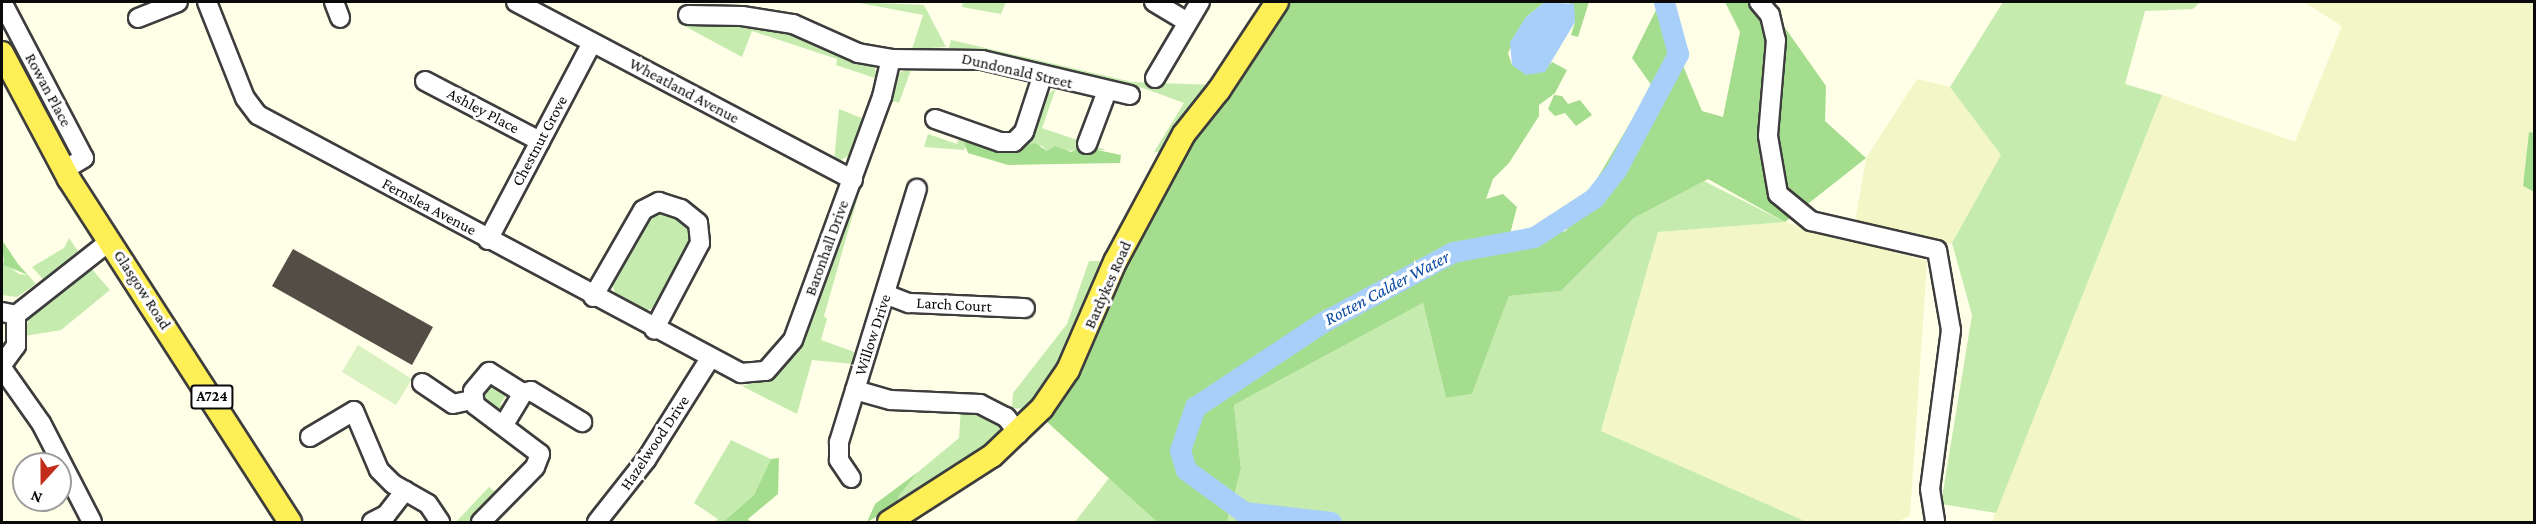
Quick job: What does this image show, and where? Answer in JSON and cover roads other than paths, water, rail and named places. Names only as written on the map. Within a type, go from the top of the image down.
[{"type":"main road","name":"Bardykes Road","points":[[889,522],[1019,434],[1067,372],[1115,262],[1184,134],[1219,90],[1277,2]]},
{"type":"main road","name":"Glasgow Road","points":[[2,53],[64,170],[290,522]]},
{"type":"street","name":"Rowan Place","points":[[2,2],[84,158],[64,170]]},
{"type":"street","points":[[138,18],[178,2]]},
{"type":"street","name":"Fernslea Avenue","points":[[207,2],[245,98],[258,115],[709,360]]},
{"type":"street","name":"Wheatland Avenue","points":[[516,2],[853,180]]},
{"type":"street","points":[[1154,2],[1187,22]]},
{"type":"street","points":[[1155,78],[1200,2]]},
{"type":"street","points":[[1758,2],[1770,15],[1776,40],[1768,136],[1778,194],[1811,221],[1937,250],[1951,330],[1930,489],[1935,522]]},
{"type":"street","name":"Dundonald Street","points":[[687,15],[742,16],[793,24],[858,53],[891,59],[967,58],[1130,96]]},
{"type":"street","name":"Chestnut Grove","points":[[488,240],[592,43]]},
{"type":"street","name":"Baronhall Drive","points":[[709,360],[728,370],[755,373],[772,368],[787,352],[853,180],[891,59]]},
{"type":"street","points":[[935,119],[1000,142],[1014,142],[1024,132],[1042,77]]},
{"type":"street","name":"Ashley Place","points":[[425,81],[540,141]]},
{"type":"street","points":[[1087,144],[1107,91]]},
{"type":"street","name":"Willow Drive","points":[[851,478],[833,461],[885,294],[917,213],[917,189]]},
{"type":"street","points":[[593,297],[643,210],[659,202],[681,208],[698,223],[699,243],[654,330]]},
{"type":"street","points":[[92,522],[41,423],[2,367],[16,346],[8,313],[110,241]]},
{"type":"street","name":"Larch Court","points":[[885,294],[909,303],[1000,314],[1025,308]]},
{"type":"street","name":"Hazelwood Drive","points":[[607,520],[676,417],[709,360]]},
{"type":"street","points":[[472,400],[483,375],[489,372],[523,393]]},
{"type":"street","points":[[422,383],[453,404],[472,400],[536,448],[539,462],[481,522]]},
{"type":"street","points":[[855,390],[891,400],[980,404],[1006,417],[1019,434]]},
{"type":"street","points":[[504,425],[523,393],[531,391],[582,422]]},
{"type":"street","points":[[310,437],[354,411],[379,470],[405,491],[428,504],[440,522]]},
{"type":"street","points":[[372,522],[386,515],[405,491]]},
{"type":"water","points":[[1545,2],[1574,4],[1575,22],[1545,72],[1526,75],[1512,65],[1510,42],[1526,17]]},
{"type":"waterway","name":"Rotten Calder Water","points":[[1331,522],[1244,512],[1186,470],[1180,450],[1195,407],[1323,322],[1453,252],[1534,237],[1594,198],[1616,170],[1678,54],[1664,2]]}]
